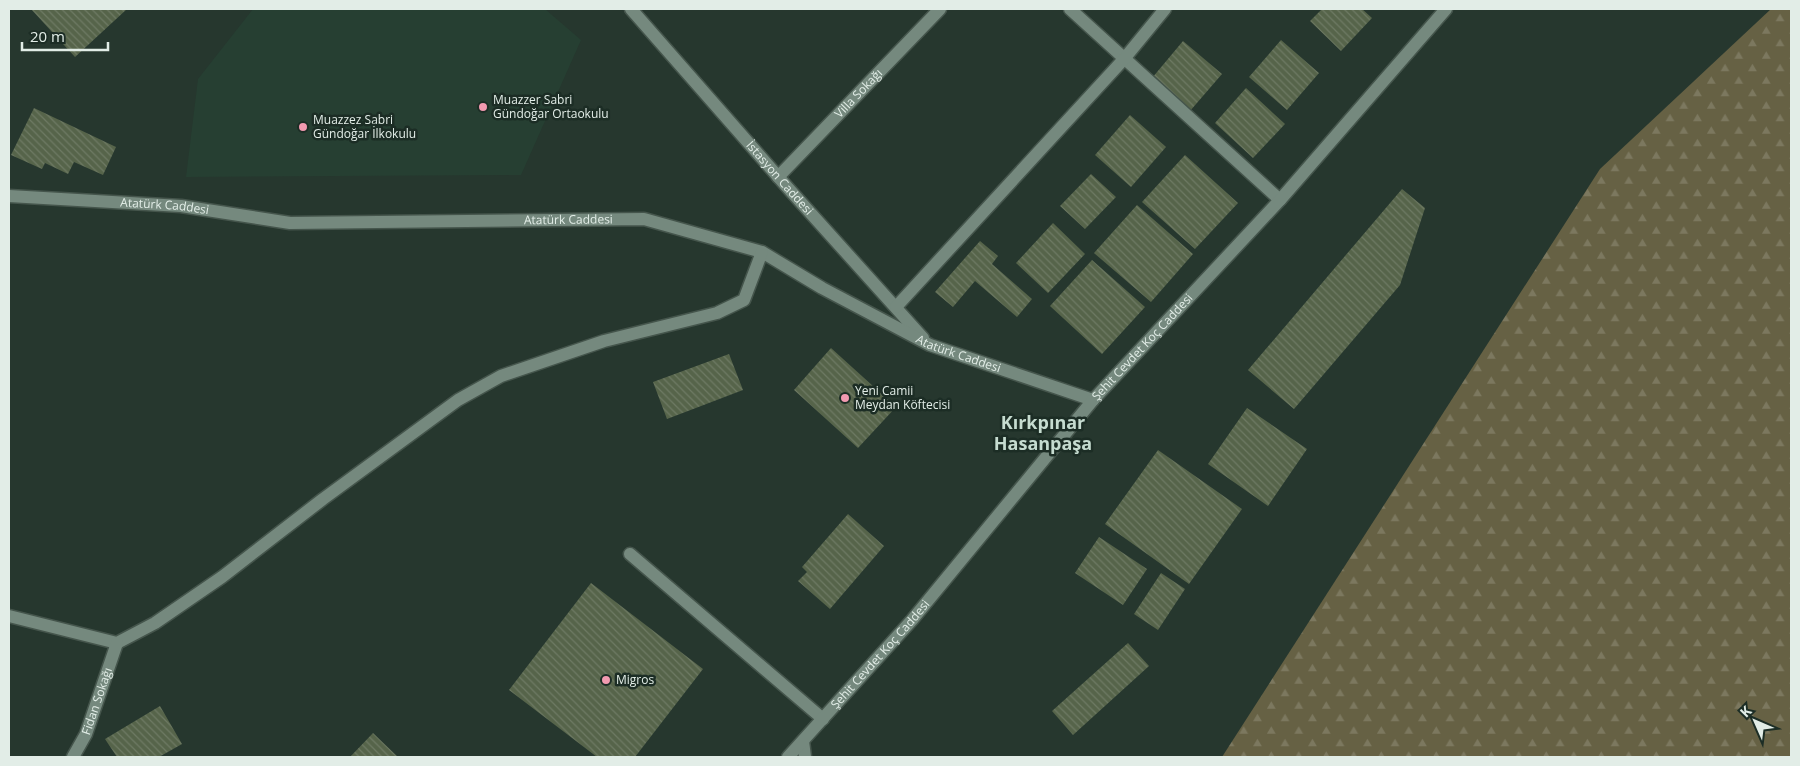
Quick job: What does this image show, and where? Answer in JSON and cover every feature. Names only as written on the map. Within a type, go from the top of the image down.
[{"type":"street","name":"İstasyon Caddesi","points":[[631,9],[778,177],[930,345]]},
{"type":"street","name":"Villa Sokağı","points":[[778,177],[940,9]]},
{"type":"street","points":[[1070,9],[1280,200]]},
{"type":"street","points":[[896,308],[1124,59],[1165,9]]},
{"type":"street","name":"Şehit Cevdet Koç Caddesi","points":[[788,757],[912,620],[1093,400],[1280,200],[1446,9]]},
{"type":"street","name":"Atatürk Caddesi","points":[[9,196],[181,206],[290,223],[644,219],[762,252],[822,288],[930,345],[1093,400]]},
{"type":"street","points":[[9,616],[117,643],[155,623],[222,577],[323,499],[458,400],[501,376],[604,341],[717,313],[744,300],[762,252]]},
{"type":"street","points":[[630,554],[823,719]]},
{"type":"street","name":"Fidan Sokağı","points":[[73,757],[86,734],[117,643]]},
{"type":"street","points":[[803,741],[805,757]]},
{"type":"shaded area","name":"Muazzez Sabri Gündoğar İlkokulu","points":[[253,9],[545,9],[581,40],[521,175],[186,177],[198,79]]},
{"type":"green space","points":[[1771,9],[1791,9],[1791,757],[1222,757],[1600,169]]},
{"type":"building","points":[[31,9],[127,9],[75,57]]},
{"type":"building","points":[[1322,9],[1362,9],[1372,18],[1341,51],[1310,21]]},
{"type":"building","points":[[1281,40],[1319,73],[1287,110],[1249,77]]},
{"type":"building","points":[[1183,41],[1222,74],[1190,111],[1152,78]]},
{"type":"building","points":[[1246,88],[1285,124],[1253,158],[1215,123]]},
{"type":"building","points":[[34,108],[116,147],[103,175],[74,162],[68,174],[45,163],[42,169],[11,155]]},
{"type":"building","points":[[1130,115],[1166,147],[1131,187],[1095,155]]},
{"type":"building","points":[[1185,155],[1238,203],[1195,249],[1142,202]]},
{"type":"building","points":[[1091,174],[1116,197],[1085,229],[1060,206]]},
{"type":"building","points":[[1402,189],[1425,208],[1400,285],[1294,409],[1248,370]]},
{"type":"building","points":[[1137,205],[1193,254],[1151,302],[1094,253]]},
{"type":"building","points":[[1053,223],[1085,254],[1048,293],[1016,263]]},
{"type":"building","points":[[980,241],[998,256],[992,264],[1032,299],[1017,317],[975,281],[953,307],[935,292]]},
{"type":"building","points":[[1092,260],[1145,307],[1102,354],[1050,306]]},
{"type":"building","name":"Yeni Camii Meydan Köftecisi","points":[[831,348],[896,407],[858,448],[794,390]]},
{"type":"building","points":[[729,354],[743,390],[667,419],[653,382]]},
{"type":"building","points":[[1247,408],[1307,449],[1268,506],[1208,464]]},
{"type":"building","points":[[1158,450],[1242,509],[1189,584],[1105,524]]},
{"type":"building","points":[[848,514],[884,546],[830,609],[798,581],[807,572],[802,567]]},
{"type":"building","points":[[1099,537],[1147,569],[1123,605],[1075,573]]},
{"type":"building","points":[[1161,573],[1185,589],[1158,630],[1134,614]]},
{"type":"building","name":"Migros","points":[[591,583],[703,669],[635,757],[597,757],[509,690]]},
{"type":"building","points":[[1128,643],[1149,666],[1073,735],[1052,711]]},
{"type":"building","points":[[160,706],[182,744],[159,757],[117,757],[105,739]]},
{"type":"building","points":[[373,733],[398,757],[350,757]]},
{"type":"place","name":"Muazzer Sabri Gündoğar Ortaokulu","points":[[483,107]]},
{"type":"place","name":"Muazzez Sabri Gündoğar İlkokulu","points":[[303,127]]},
{"type":"place","name":"Yeni Camii Meydan Köftecisi","points":[[845,398]]},
{"type":"place","name":"Migros","points":[[606,680]]},
{"type":"district","name":"Kırkpınar Hasanpaşa","points":[[1043,433]]}]
